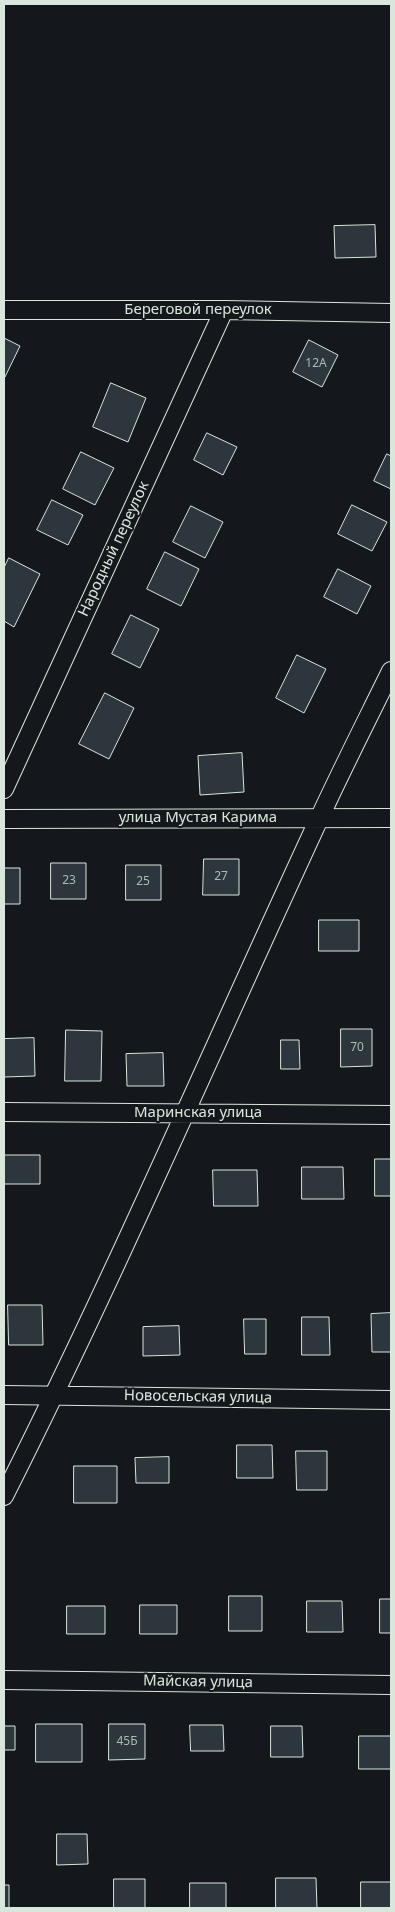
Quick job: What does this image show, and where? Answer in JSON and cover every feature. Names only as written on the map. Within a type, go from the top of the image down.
[{"type":"street","name":"Береговой переулок","points":[[4,310],[224,310],[391,313]]},
{"type":"street","name":"Народный переулок","points":[[4,789],[224,310]]},
{"type":"street","points":[[4,1496],[55,1396],[320,817],[391,671]]},
{"type":"street","name":"улица Мустая Карима","points":[[4,819],[391,818]]},
{"type":"street","name":"Маринская улица","points":[[4,1112],[391,1115]]},
{"type":"street","name":"Новосельская улица","points":[[4,1395],[391,1400]]},
{"type":"street","name":"Майская улица","points":[[4,1680],[391,1685]]},
{"type":"building","points":[[375,225],[376,257],[335,258],[334,226]]},
{"type":"building","points":[[4,338],[20,346],[5,377],[4,376]]},
{"type":"building","points":[[309,340],[338,355],[322,387],[293,372]]},
{"type":"building","points":[[111,383],[146,398],[128,442],[93,427]]},
{"type":"building","points":[[207,433],[237,447],[223,475],[194,460]]},
{"type":"building","points":[[81,452],[114,468],[95,505],[63,489]]},
{"type":"building","points":[[387,454],[391,456],[391,489],[374,481]]},
{"type":"building","points":[[52,500],[83,515],[68,545],[37,530]]},
{"type":"building","points":[[352,505],[387,522],[372,551],[338,534]]},
{"type":"building","points":[[191,506],[223,522],[205,558],[173,542]]},
{"type":"building","points":[[165,552],[199,569],[181,606],[147,589]]},
{"type":"building","points":[[9,558],[40,574],[14,627],[4,621],[4,568]]},
{"type":"building","points":[[338,569],[371,586],[357,614],[324,597]]},
{"type":"building","points":[[131,615],[159,629],[140,668],[112,654]]},
{"type":"building","points":[[297,655],[326,669],[304,713],[276,698]]},
{"type":"building","points":[[105,693],[134,708],[109,759],[79,744]]},
{"type":"building","points":[[242,753],[244,792],[200,795],[198,756]]},
{"type":"building","points":[[204,859],[239,859],[239,895],[203,895]]},
{"type":"building","points":[[51,863],[86,863],[86,899],[51,899]]},
{"type":"building","points":[[126,865],[161,865],[161,900],[126,900]]},
{"type":"building","points":[[4,868],[20,868],[20,904],[4,904]]},
{"type":"building","points":[[319,920],[359,920],[359,951],[319,951]]},
{"type":"building","points":[[341,1029],[372,1029],[372,1066],[341,1067]]},
{"type":"building","points":[[66,1030],[102,1031],[101,1081],[65,1081]]},
{"type":"building","points":[[34,1038],[35,1076],[4,1077],[4,1039]]},
{"type":"building","points":[[281,1040],[299,1040],[300,1069],[281,1069]]},
{"type":"building","points":[[163,1053],[164,1086],[127,1086],[126,1054]]},
{"type":"building","points":[[4,1155],[40,1155],[40,1184],[4,1184]]},
{"type":"building","points":[[375,1159],[391,1159],[391,1196],[375,1196]]},
{"type":"building","points":[[302,1167],[343,1167],[344,1199],[302,1199]]},
{"type":"building","points":[[213,1170],[257,1170],[258,1206],[214,1206]]},
{"type":"building","points":[[8,1305],[42,1305],[43,1345],[9,1345]]},
{"type":"building","points":[[391,1313],[391,1352],[372,1352],[371,1314]]},
{"type":"building","points":[[302,1317],[329,1317],[330,1355],[302,1355]]},
{"type":"building","points":[[244,1319],[266,1319],[266,1354],[245,1354]]},
{"type":"building","points":[[179,1326],[180,1355],[143,1356],[143,1327]]},
{"type":"building","points":[[237,1445],[272,1445],[273,1478],[237,1478]]},
{"type":"building","points":[[296,1451],[327,1451],[327,1490],[297,1490]]},
{"type":"building","points":[[169,1457],[169,1483],[136,1483],[135,1458]]},
{"type":"building","points":[[74,1466],[117,1466],[117,1503],[74,1503]]},
{"type":"building","points":[[229,1596],[262,1596],[262,1631],[229,1631]]},
{"type":"building","points":[[380,1599],[391,1599],[391,1633],[380,1633]]},
{"type":"building","points":[[307,1601],[342,1601],[343,1632],[307,1632]]},
{"type":"building","points":[[140,1605],[177,1605],[177,1634],[140,1634]]},
{"type":"building","points":[[67,1606],[105,1606],[105,1634],[67,1634]]},
{"type":"building","points":[[36,1724],[82,1724],[82,1762],[36,1762]]},
{"type":"building","points":[[109,1724],[145,1724],[145,1759],[109,1760]]},
{"type":"building","points":[[190,1725],[223,1725],[224,1751],[191,1751]]},
{"type":"building","points":[[4,1726],[15,1726],[15,1750],[4,1750]]},
{"type":"building","points":[[271,1726],[302,1726],[303,1757],[271,1757]]},
{"type":"building","points":[[359,1736],[391,1736],[391,1769],[359,1769]]},
{"type":"building","points":[[57,1834],[87,1834],[88,1864],[57,1865]]},
{"type":"building","points":[[276,1878],[316,1878],[317,1908],[276,1908]]},
{"type":"building","points":[[114,1879],[145,1879],[145,1908],[114,1908]]},
{"type":"building","points":[[361,1882],[391,1882],[391,1908],[361,1908]]},
{"type":"building","points":[[190,1883],[226,1883],[226,1908],[190,1908]]},
{"type":"building","points":[[4,1885],[9,1885],[9,1908],[4,1908]]}]
